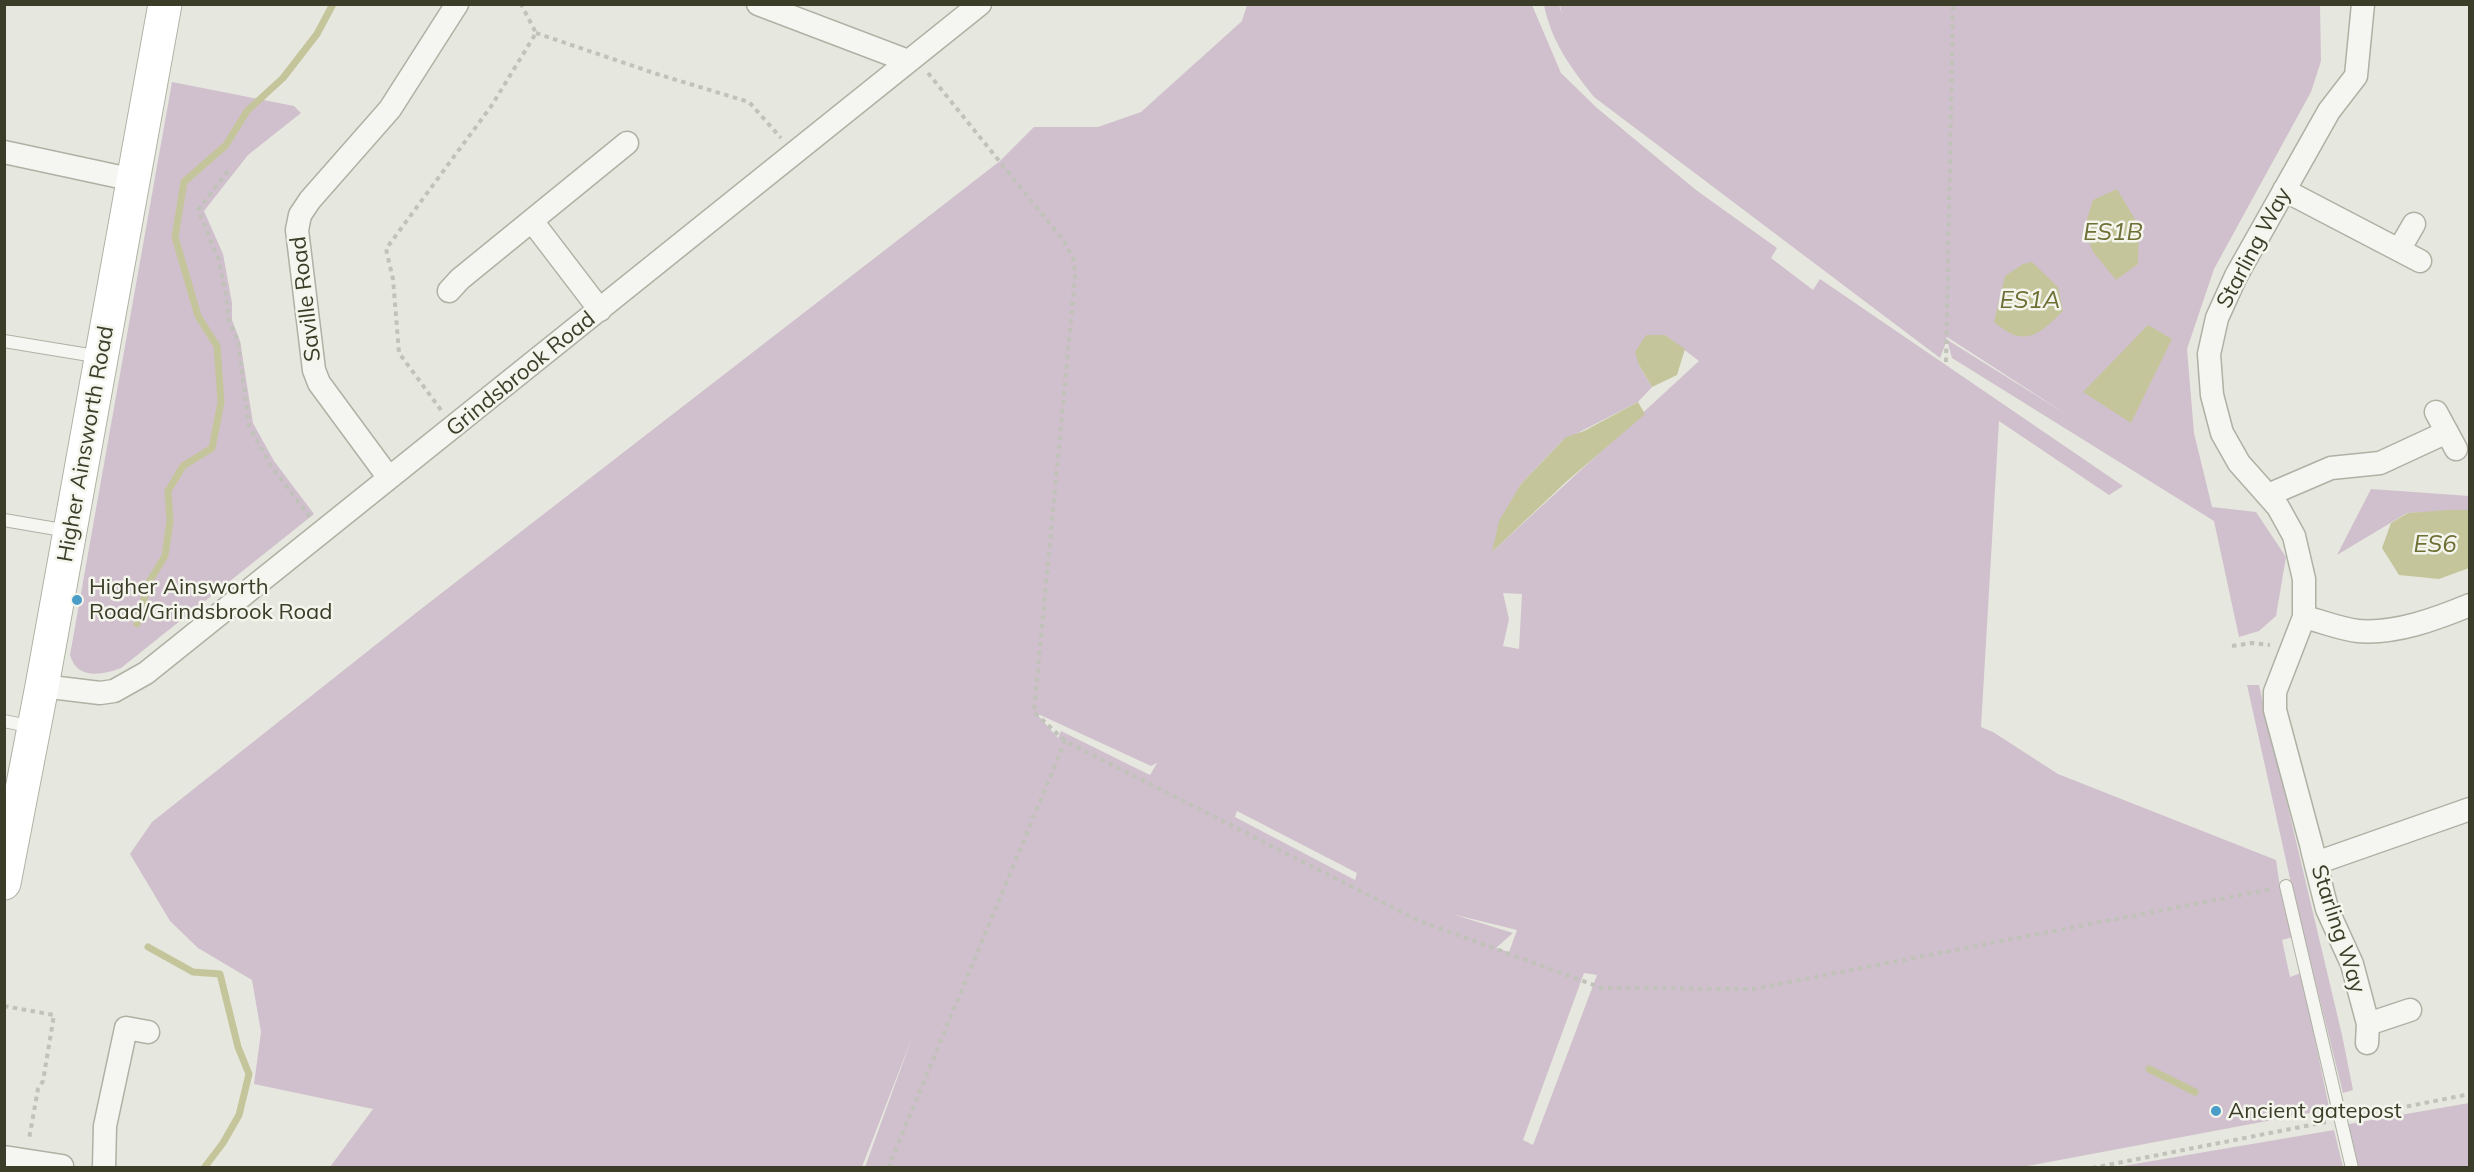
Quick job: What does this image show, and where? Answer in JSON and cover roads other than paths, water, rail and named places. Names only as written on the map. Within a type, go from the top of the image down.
[{"type":"main road","name":"Higher Ainsworth Road","points":[[4,883],[20,724],[42,686],[165,4]]},
{"type":"street","name":"Saville Road","points":[[389,478],[316,376],[297,230],[300,214],[390,109],[457,4]]},
{"type":"street","points":[[758,4],[911,59]]},
{"type":"street","name":"Grindsbrook Road","points":[[42,686],[100,693],[114,691],[146,673],[980,4]]},
{"type":"street","name":"Starling Way","points":[[2363,4],[2356,76],[2329,111],[2236,276],[2217,318],[2209,354],[2212,395],[2222,433],[2239,463],[2278,507],[2294,536],[2304,579],[2304,617],[2275,692],[2275,710],[2316,863],[2469,809]]},
{"type":"street","points":[[449,291],[460,279],[627,143]]},
{"type":"street","points":[[4,152],[134,180]]},
{"type":"street","points":[[2284,190],[2420,261]]},
{"type":"street","points":[[532,221],[600,310]]},
{"type":"street","points":[[2399,250],[2414,224]]},
{"type":"street","points":[[2268,495],[2331,468],[2380,463],[2446,431]]},
{"type":"street","points":[[2304,617],[2357,631],[2392,629],[2443,616],[2469,604]]},
{"type":"street","name":"Starling Way","points":[[2308,834],[2327,909],[2352,964],[2368,1034],[2410,1010]]},
{"type":"street","points":[[104,1167],[105,1126],[126,1028],[148,1032]]},
{"type":"street","points":[[15,1159],[62,1166]]},
{"type":"lane","points":[[4,341],[102,357]]},
{"type":"lane","points":[[4,520],[70,532]]},
{"type":"lane","points":[[2286,886],[2352,1167]]},
{"type":"water","name":"ES1B","points":[[2117,189],[2139,226],[2138,264],[2116,280],[2093,252],[2084,229],[2093,200]]},
{"type":"water","name":"ES1A","points":[[2032,262],[2058,287],[2063,311],[2046,327],[2030,336],[2022,337],[2014,335],[1994,322],[2005,276],[2023,264]]},
{"type":"water","points":[[2148,325],[2172,339],[2131,423],[2083,392]]},
{"type":"water","points":[[1646,335],[1665,335],[1685,349],[1677,375],[1652,387],[1639,365],[1635,352]]},
{"type":"water","points":[[1638,402],[1645,414],[1567,481],[1492,552],[1499,521],[1521,484],[1566,437],[1584,431]]},
{"type":"water","name":"ES6","points":[[2469,510],[2469,568],[2439,579],[2399,575],[2382,548],[2391,523],[2408,513]]},
{"type":"waterway","points":[[137,624],[149,582],[165,556],[170,521],[168,491],[183,466],[212,448],[221,402],[217,346],[198,316],[175,237],[184,182],[226,145],[247,111],[283,78],[317,34],[333,4]]},
{"type":"waterway","points":[[148,947],[193,972],[220,974],[238,1047],[249,1074],[239,1115],[223,1143],[204,1168]]},
{"type":"waterway","points":[[2149,1069],[2195,1092]]},
{"type":"place","name":"Higher Ainsworth Road/Grindsbrook Road","points":[[77,600]]},
{"type":"place","name":"Ancient gatepost","points":[[2216,1111]]}]
